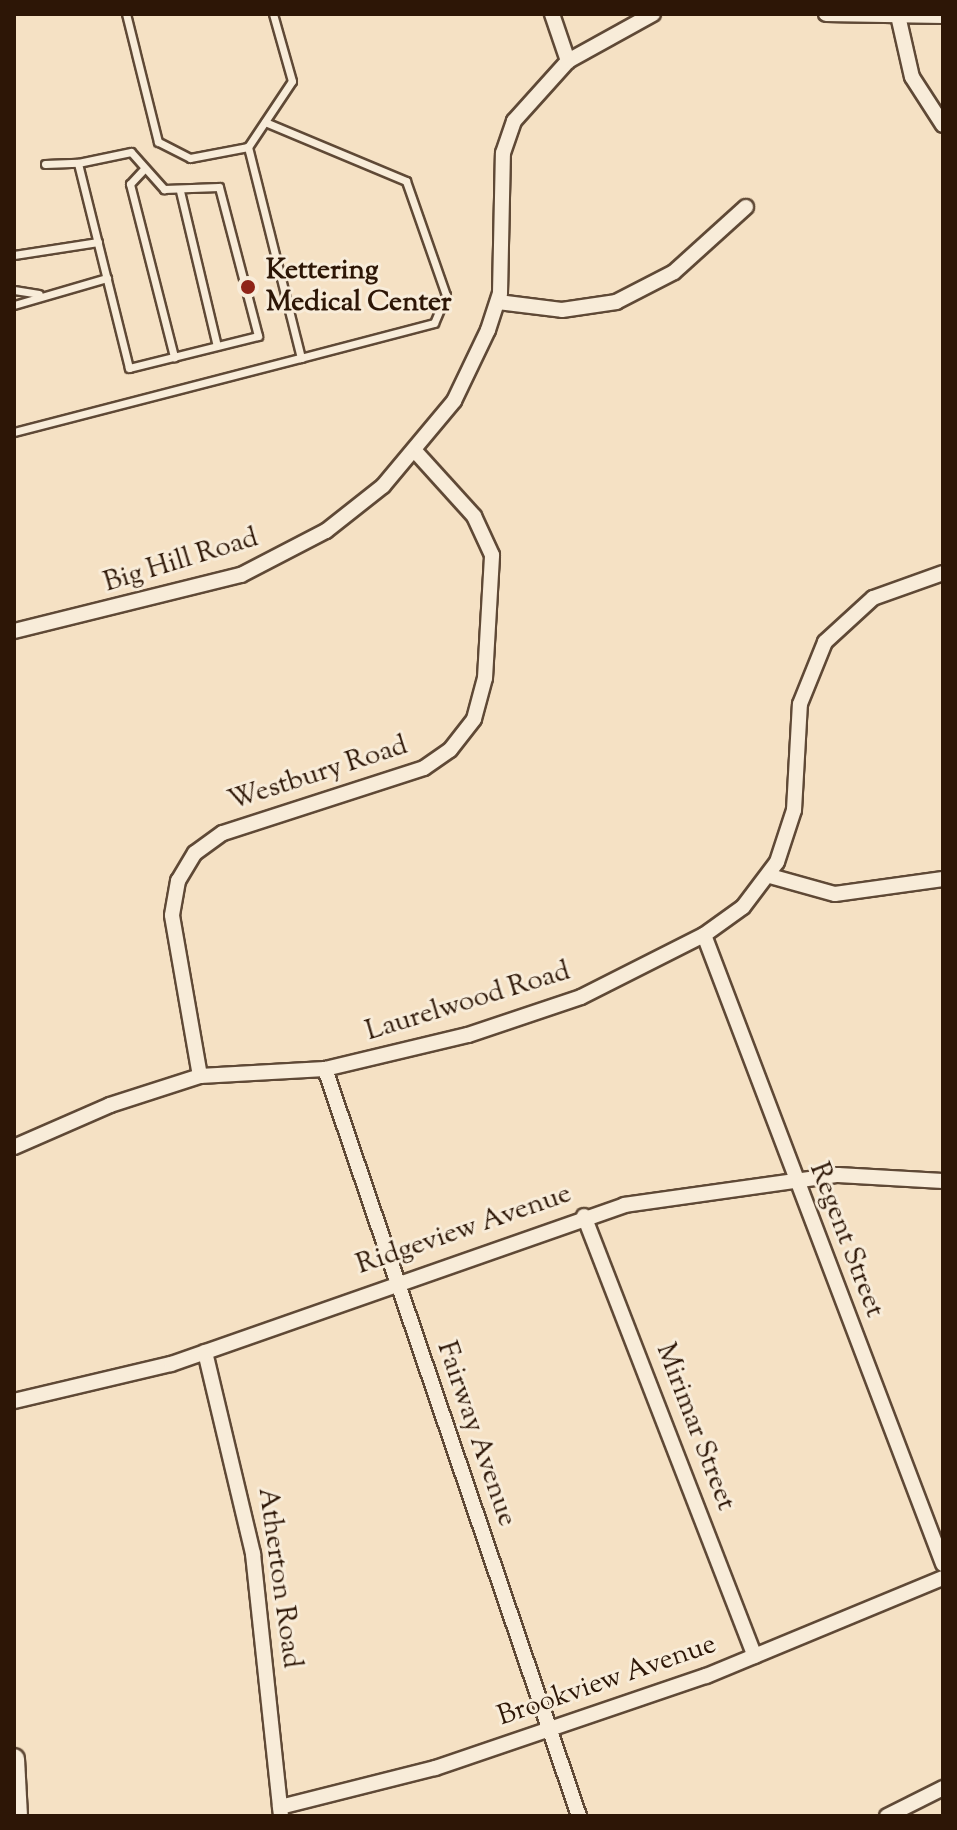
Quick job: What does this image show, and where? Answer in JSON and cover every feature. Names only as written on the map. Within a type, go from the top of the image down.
[{"type":"street","points":[[552,14],[568,61]]},
{"type":"street","name":"Big Hill Road","points":[[14,631],[156,599],[279,559],[357,509],[416,452],[473,365],[498,302],[506,138],[525,106],[568,61],[653,14]]},
{"type":"street","points":[[826,14],[899,20],[943,16]]},
{"type":"street","points":[[899,20],[912,77],[943,125]]},
{"type":"street","points":[[498,302],[562,310],[616,302],[674,272],[746,207]]},
{"type":"street","name":"Westbury Road","points":[[200,1076],[172,915],[178,881],[195,853],[223,833],[424,768],[450,750],[474,719],[485,678],[492,555],[474,516],[416,452]]},
{"type":"street","name":"Laurelwood Road","points":[[14,1147],[110,1105],[200,1076],[325,1069],[546,1011],[704,935],[743,907],[770,876],[794,810],[800,704],[819,651],[873,598],[943,573]]},
{"type":"street","points":[[770,876],[835,894],[943,879]]},
{"type":"street","name":"Regent Street","points":[[704,935],[943,1564]]},
{"type":"street","name":"Fairway Avenue","points":[[325,1069],[579,1816]]},
{"type":"street","name":"Ridgeview Avenue","points":[[14,1401],[205,1352],[395,1280],[584,1216],[675,1193],[794,1178],[943,1181]]},
{"type":"street","name":"Mirimar Street","points":[[584,1216],[755,1656]]},
{"type":"street","name":"Atherton Road","points":[[205,1352],[248,1526],[280,1812]]},
{"type":"street","name":"Brookview Avenue","points":[[280,1812],[549,1730],[755,1656],[943,1578]]},
{"type":"street","points":[[14,1759],[17,1816]]},
{"type":"street","points":[[887,1816],[943,1788]]},
{"type":"lane","points":[[126,14],[158,142],[190,158],[248,147],[292,81],[273,14]]},
{"type":"lane","points":[[14,432],[434,323],[446,295],[406,181],[265,122]]},
{"type":"lane","points":[[248,147],[301,358]]},
{"type":"lane","points":[[45,164],[78,163],[131,152],[143,170],[164,189],[180,191],[219,187],[258,336],[129,368],[78,163]]},
{"type":"lane","points":[[143,170],[130,184],[174,357]]},
{"type":"lane","points":[[180,191],[217,346]]},
{"type":"lane","points":[[14,255],[98,242]]},
{"type":"lane","points":[[14,305],[107,278]]},
{"type":"lane","points":[[14,290],[41,295]]},
{"type":"place","name":"Kettering Medical Center","points":[[248,287]]}]
